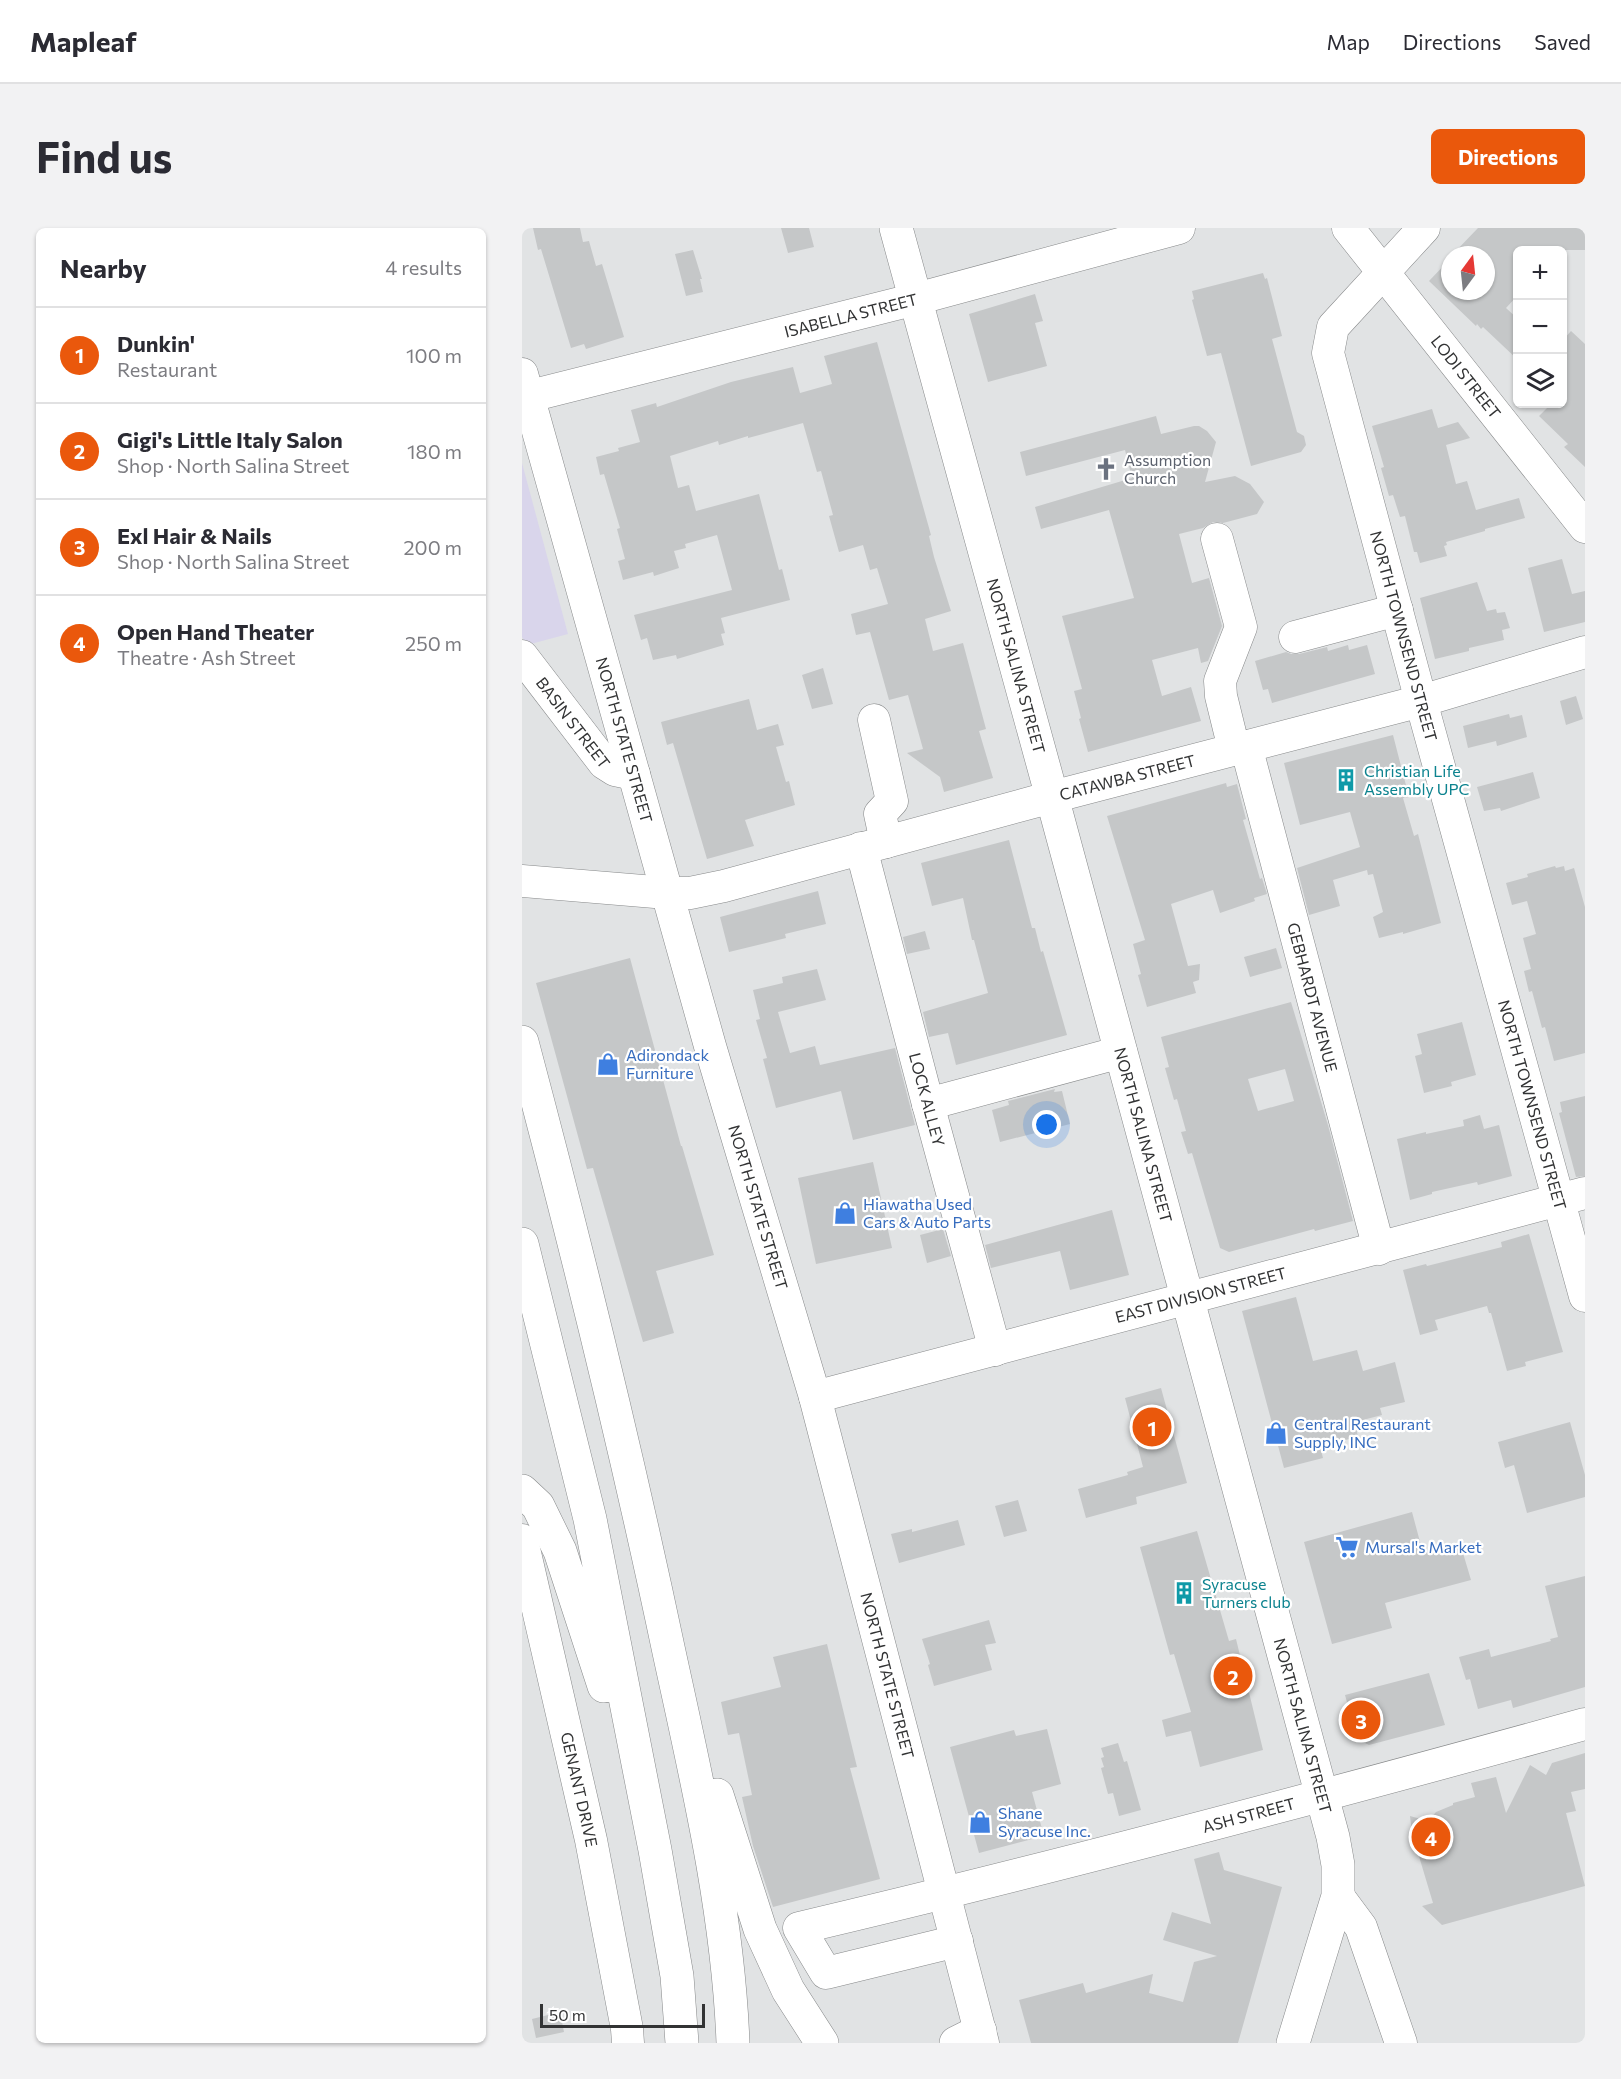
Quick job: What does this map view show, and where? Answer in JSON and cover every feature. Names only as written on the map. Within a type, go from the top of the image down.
[{"type":"main road","name":"NORTH SALINA STREET","points":[[896,228],[1277,1623],[1333,1837],[1338,1865],[1338,1896],[1293,2043]]},
{"type":"main road","points":[[522,1042],[576,1244],[645,1534],[697,1784],[723,1924],[734,2043]]},
{"type":"main road","points":[[522,1244],[590,1519],[656,1850],[676,1976],[682,2043]]},
{"type":"main road","points":[[522,1491],[538,1506],[560,1551],[656,1850]]},
{"type":"main road","points":[[663,1622],[760,1929],[788,1990],[823,2040]]},
{"type":"street","name":"ISABELLA STREET","points":[[524,389],[916,299],[1179,228]]},
{"type":"street","name":"LODI STREET","points":[[1348,228],[1585,527]]},
{"type":"street","name":"NORTH TOWNSEND STREET","points":[[1424,228],[1333,327],[1328,353],[1421,701],[1572,1197],[1585,1296]]},
{"type":"street","name":"NORTH STATE STREET","points":[[524,389],[710,1046],[815,1397],[957,1941],[973,2039]]},
{"type":"street","name":"GEBHARDT AVENUE","points":[[1217,538],[1241,627],[1220,681],[1221,696],[1240,748],[1379,1249]]},
{"type":"street","points":[[1294,637],[1397,610]]},
{"type":"street","name":"CATAWBA STREET","points":[[522,880],[667,893],[690,892],[724,886],[1052,797],[1421,701],[1585,652]]},
{"type":"street","name":"BASIN STREET","points":[[522,656],[604,763],[615,770],[634,774]]},
{"type":"street","name":"LOCK ALLEY","points":[[874,720],[892,801],[880,814],[873,845],[928,1104],[995,1350]]},
{"type":"street","points":[[928,1104],[1121,1052]]},
{"type":"street","name":"EAST DIVISION STREET","points":[[815,1397],[1572,1197]]},
{"type":"street","name":"GENANT DRIVE","points":[[522,1540],[591,1840],[628,2043]]},
{"type":"street","name":"ASH STREET","points":[[957,1941],[826,1973],[799,1928],[1321,1797],[1585,1724]]},
{"type":"street","points":[[1338,1896],[1361,1927],[1401,2043]]},
{"type":"shaded area","points":[[522,463],[568,634],[527,645],[522,637]]},
{"type":"building","points":[[533,228],[580,228],[583,242],[589,241],[596,266],[602,264],[624,337],[586,349],[584,344],[571,348],[541,249],[538,250]]},
{"type":"building","points":[[781,228],[809,228],[814,247],[788,253]]},
{"type":"building","points":[[1478,228],[1585,228],[1585,250],[1567,250],[1567,246],[1513,246],[1513,300],[1506,308],[1513,314],[1513,355],[1483,327],[1481,329],[1477,324],[1476,326],[1449,300],[1495,300],[1495,246],[1461,246]]},
{"type":"building","points":[[693,250],[702,279],[700,279],[703,292],[686,296],[675,254]]},
{"type":"building","points":[[1441,268],[1441,292],[1429,281]]},
{"type":"building","points":[[1263,273],[1265,279],[1267,278],[1282,336],[1272,339],[1297,432],[1304,436],[1306,445],[1301,452],[1251,466],[1221,353],[1207,356],[1192,300],[1194,299],[1192,291]]},
{"type":"building","points":[[1035,294],[1043,321],[1035,323],[1047,366],[988,382],[969,314]]},
{"type":"building","points":[[1571,331],[1585,344],[1585,467],[1564,447],[1568,444],[1539,416],[1547,408],[1567,408],[1567,336]]},
{"type":"building","points":[[877,342],[931,535],[929,536],[934,557],[951,611],[925,619],[933,651],[963,643],[986,729],[979,731],[993,778],[944,792],[940,777],[907,753],[923,749],[908,695],[889,700],[870,632],[856,635],[851,614],[888,604],[877,568],[870,570],[863,545],[839,552],[829,516],[833,515],[821,471],[817,472],[803,423],[719,445],[718,441],[670,456],[678,488],[689,485],[696,511],[759,494],[779,570],[782,569],[790,600],[721,618],[725,633],[721,634],[724,645],[677,659],[676,655],[653,660],[647,638],[641,640],[634,615],[732,590],[717,535],[685,544],[686,548],[674,551],[679,568],[654,576],[653,572],[623,580],[618,561],[625,559],[617,529],[620,528],[604,474],[600,475],[596,457],[640,442],[631,410],[656,403],[657,407],[731,382],[793,367],[800,393],[832,384],[824,356]]},
{"type":"building","points":[[1432,409],[1438,428],[1458,422],[1470,438],[1446,445],[1456,484],[1467,481],[1476,510],[1519,498],[1525,518],[1446,542],[1447,545],[1444,546],[1447,556],[1420,563],[1417,552],[1414,552],[1405,516],[1400,517],[1393,495],[1389,496],[1381,468],[1384,467],[1372,426]]},
{"type":"building","points":[[1156,416],[1161,434],[1199,426],[1207,431],[1216,442],[1205,482],[1235,476],[1250,484],[1264,502],[1257,514],[1223,523],[1213,522],[1203,528],[1179,534],[1192,583],[1209,578],[1222,626],[1208,661],[1201,663],[1198,648],[1152,660],[1162,696],[1191,687],[1201,721],[1088,752],[1074,691],[1082,689],[1062,616],[1134,598],[1109,510],[1041,529],[1035,507],[1132,478],[1125,450],[1026,476],[1020,452]]},
{"type":"building","points":[[1562,559],[1572,594],[1585,591],[1585,622],[1544,632],[1528,568]]},
{"type":"building","points":[[1477,582],[1487,611],[1496,609],[1497,613],[1505,612],[1510,628],[1502,630],[1504,640],[1435,659],[1420,598]]},
{"type":"building","points":[[1348,645],[1349,650],[1367,645],[1375,674],[1272,703],[1268,689],[1263,690],[1255,661],[1286,652],[1299,654],[1327,647],[1328,651]]},
{"type":"building","points":[[823,668],[833,704],[812,709],[802,675]]},
{"type":"building","points":[[1576,696],[1583,719],[1566,725],[1560,701]]},
{"type":"building","points":[[749,699],[757,730],[778,724],[784,745],[776,747],[795,805],[745,820],[754,846],[707,859],[673,743],[667,745],[661,722]]},
{"type":"building","points":[[1509,714],[1510,718],[1522,715],[1527,737],[1497,746],[1496,741],[1468,748],[1463,726]]},
{"type":"building","points":[[1393,735],[1409,797],[1403,798],[1414,836],[1418,834],[1441,923],[1379,938],[1373,917],[1383,912],[1373,874],[1368,875],[1367,870],[1333,880],[1340,906],[1309,915],[1297,868],[1360,847],[1350,812],[1300,825],[1284,763]]},
{"type":"building","points":[[1533,772],[1540,798],[1501,811],[1500,808],[1484,811],[1477,787]]},
{"type":"building","points":[[1226,783],[1227,787],[1237,784],[1246,819],[1243,820],[1260,879],[1262,878],[1267,894],[1254,898],[1255,901],[1220,913],[1213,890],[1171,904],[1188,966],[1200,964],[1199,980],[1193,982],[1196,993],[1147,1007],[1138,975],[1141,974],[1133,944],[1145,940],[1107,816]]},
{"type":"building","points":[[1009,840],[1032,928],[1035,928],[1041,952],[1043,951],[1067,1035],[956,1065],[948,1033],[929,1037],[923,1012],[988,993],[974,940],[972,940],[963,898],[932,906],[921,863]]},
{"type":"building","points":[[1555,866],[1556,868],[1564,866],[1565,871],[1574,868],[1585,907],[1585,1053],[1554,1061],[1545,1027],[1542,1028],[1524,971],[1531,969],[1523,938],[1536,934],[1527,901],[1512,905],[1506,883]]},
{"type":"building","points":[[818,891],[826,924],[785,934],[786,938],[729,952],[720,917]]},
{"type":"building","points":[[925,931],[930,949],[907,954],[903,937]]},
{"type":"building","points":[[1276,948],[1282,968],[1250,977],[1244,957]]},
{"type":"building","points":[[630,958],[681,1146],[714,1255],[656,1271],[674,1333],[643,1342],[593,1168],[587,1169],[536,983]]},
{"type":"building","points":[[817,969],[826,1000],[778,1012],[790,1053],[815,1046],[820,1065],[895,1048],[915,1125],[853,1140],[841,1091],[776,1108],[763,1059],[767,1058],[756,1020],[760,1019],[753,990],[783,983],[782,977]]},
{"type":"building","points":[[1291,1002],[1328,1125],[1353,1221],[1229,1252],[1220,1248],[1192,1153],[1188,1154],[1181,1132],[1186,1131],[1165,1068],[1169,1067],[1161,1037]],"holes":[[[1285,1069],[1294,1101],[1258,1111],[1248,1079]]]},
{"type":"building","points":[[1462,1022],[1476,1075],[1451,1082],[1452,1086],[1424,1093],[1415,1056],[1422,1054],[1417,1034]]},
{"type":"building","points":[[1055,1089],[1054,1092],[1062,1091],[1070,1124],[1000,1142],[992,1110],[1009,1105],[1008,1101]]},
{"type":"building","points":[[1585,1096],[1585,1176],[1576,1177],[1559,1113],[1562,1112],[1560,1102]]},
{"type":"building","points":[[1480,1115],[1484,1129],[1499,1125],[1512,1176],[1478,1185],[1477,1182],[1432,1192],[1432,1194],[1410,1200],[1397,1139],[1464,1126],[1463,1120]]},
{"type":"building","name":"Hiawatha Used Cars & Auto Parts","points":[[873,1162],[892,1248],[816,1264],[798,1178]]},
{"type":"building","points":[[1112,1210],[1129,1275],[1070,1290],[1060,1251],[991,1268],[985,1245]]},
{"type":"building","points":[[943,1229],[951,1256],[927,1263],[920,1235]]},
{"type":"building","points":[[1529,1234],[1563,1352],[1525,1362],[1526,1366],[1507,1371],[1487,1306],[1435,1320],[1438,1330],[1420,1335],[1403,1270],[1502,1247],[1501,1242]]},
{"type":"building","points":[[1296,1297],[1313,1361],[1357,1350],[1363,1371],[1395,1362],[1405,1402],[1380,1408],[1382,1415],[1355,1422],[1358,1437],[1320,1446],[1323,1458],[1284,1468],[1242,1311]]},
{"type":"building","points":[[1161,1388],[1187,1483],[1136,1497],[1137,1504],[1086,1518],[1078,1489],[1128,1475],[1127,1472],[1143,1467],[1125,1398]]},
{"type":"building","points":[[1570,1422],[1585,1475],[1585,1497],[1527,1513],[1514,1465],[1505,1468],[1498,1442]]},
{"type":"building","points":[[1018,1500],[1027,1531],[1004,1537],[995,1506]]},
{"type":"building","points":[[1412,1512],[1423,1553],[1460,1543],[1471,1580],[1385,1603],[1392,1628],[1332,1644],[1304,1542]]},
{"type":"building","points":[[958,1520],[965,1545],[899,1563],[891,1534],[912,1529],[912,1532]]},
{"type":"building","points":[[1197,1531],[1229,1641],[1236,1639],[1263,1750],[1200,1767],[1191,1731],[1166,1737],[1162,1720],[1191,1712],[1174,1654],[1170,1655],[1140,1547]]},
{"type":"building","points":[[1585,1576],[1585,1687],[1513,1708],[1511,1700],[1478,1709],[1470,1679],[1466,1680],[1459,1657],[1489,1649],[1491,1657],[1551,1641],[1550,1639],[1558,1637],[1545,1586]]},
{"type":"building","points":[[989,1620],[996,1643],[985,1645],[992,1670],[934,1686],[922,1639]]},
{"type":"building","points":[[827,1644],[857,1767],[850,1768],[880,1879],[773,1907],[753,1846],[742,1797],[752,1795],[739,1733],[728,1735],[721,1702],[781,1687],[773,1657]]},
{"type":"building","points":[[1429,1673],[1445,1725],[1369,1745],[1357,1739],[1345,1695]]},
{"type":"building","points":[[1047,1729],[1061,1784],[1032,1792],[1044,1836],[979,1853],[950,1747],[1014,1730],[1016,1736]]},
{"type":"building","points":[[1118,1743],[1124,1762],[1127,1761],[1141,1810],[1119,1816],[1113,1793],[1108,1794],[1101,1768],[1104,1767],[1101,1758],[1104,1757],[1101,1748]]},
{"type":"building","points":[[1585,1753],[1585,1789],[1571,1792],[1576,1811],[1566,1813],[1585,1886],[1442,1925],[1422,1906],[1433,1903],[1412,1833],[1410,1816],[1428,1821],[1436,1812],[1453,1803],[1475,1797],[1471,1783],[1496,1777],[1506,1813],[1530,1765],[1546,1775],[1552,1763]]},
{"type":"building","points":[[1219,1852],[1224,1870],[1282,1887],[1238,2043],[1031,2043],[1019,2000],[1083,1983],[1086,1993],[1153,1974],[1149,1993],[1183,2002],[1194,1962],[1217,1956],[1163,1940],[1172,1912],[1211,1924],[1194,1859]]},
{"type":"building","points":[[560,2012],[564,2032],[536,2038],[532,2019]]},
{"type":"place","name":"Assumption Church","points":[[1106,469]]},
{"type":"place","name":"Christian Life Assembly UPC","points":[[1346,780]]},
{"type":"place","name":"Adirondack Furniture","points":[[608,1064]]},
{"type":"place","name":"Hiawatha Used Cars & Auto Parts","points":[[845,1213]]},
{"type":"place","name":"Dunkin'","points":[[1152,1427]]},
{"type":"place","name":"Central Restaurant Supply, INC","points":[[1276,1433]]},
{"type":"place","name":"Mursal's Market","points":[[1347,1547]]},
{"type":"place","name":"Syracuse Turners club","points":[[1184,1593]]},
{"type":"place","name":"Gigi's Little Italy Salon","points":[[1233,1676]]},
{"type":"place","name":"Exl Hair & Nails","points":[[1361,1720]]},
{"type":"place","name":"Shane Syracuse Inc.","points":[[980,1822]]},
{"type":"place","name":"Open Hand Theater","points":[[1431,1837]]}]
